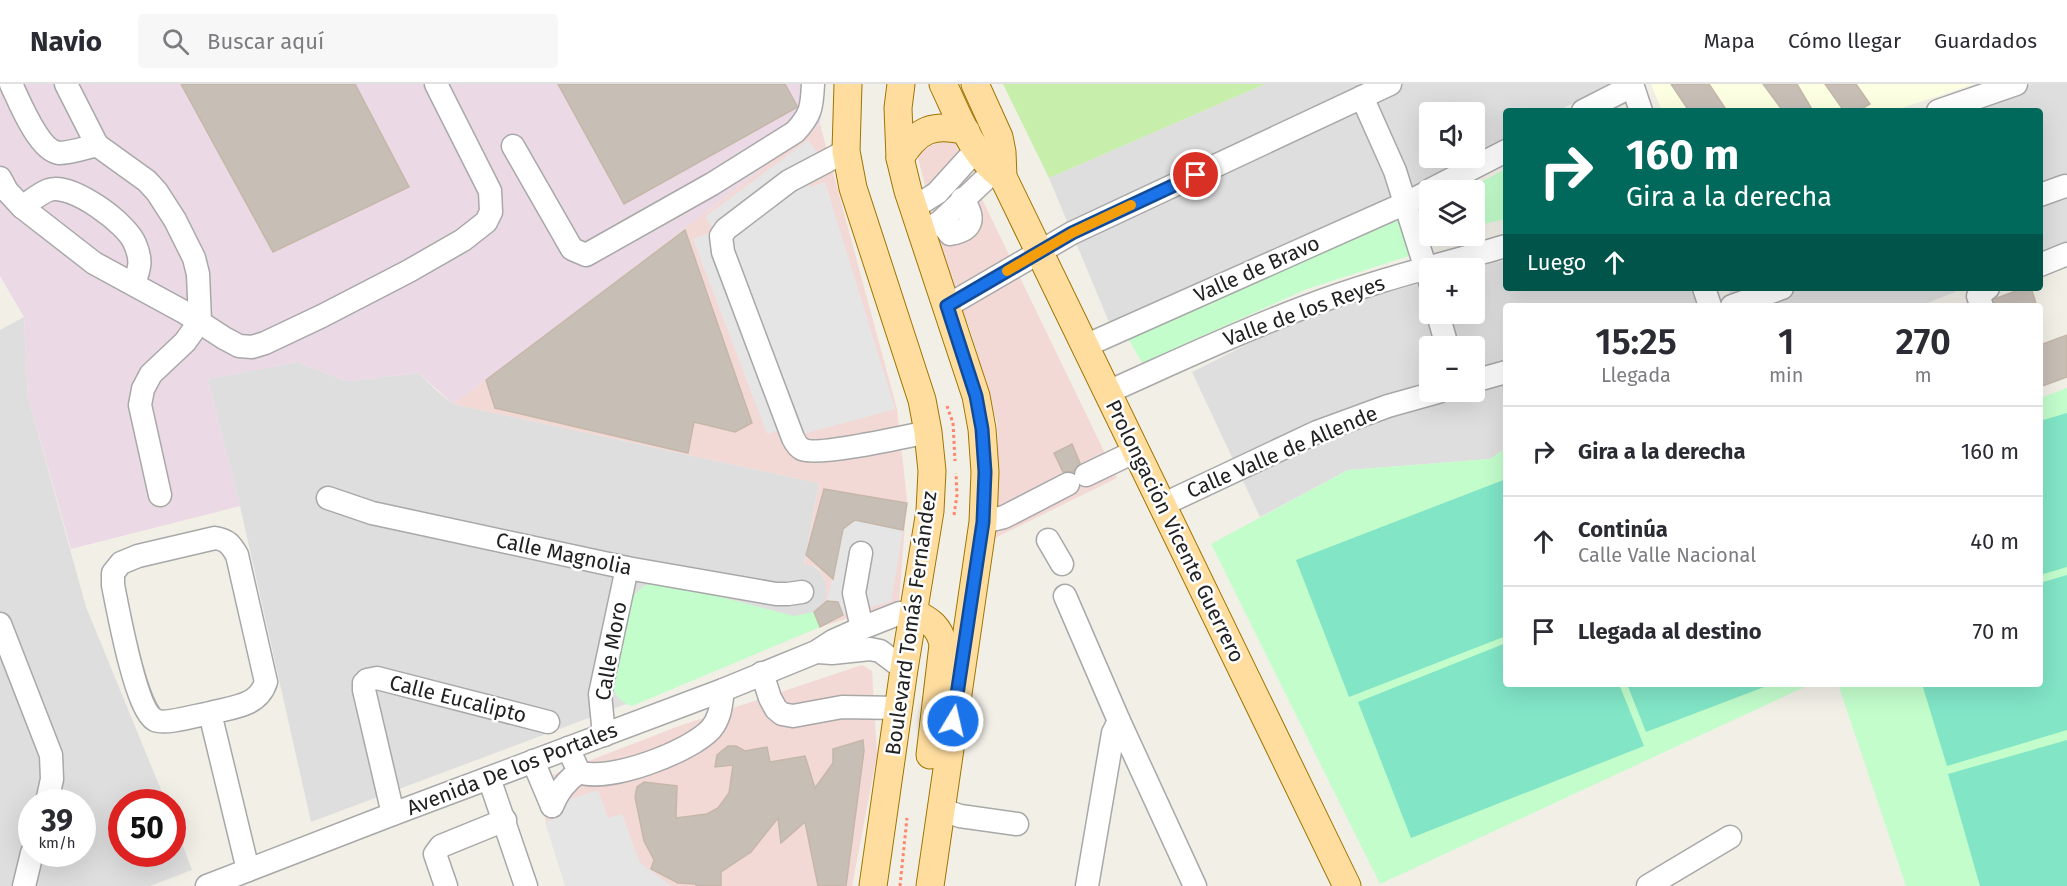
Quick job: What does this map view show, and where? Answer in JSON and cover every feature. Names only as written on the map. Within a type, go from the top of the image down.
[{"type":"main road","name":"Boulevard Tomás Fernández","points":[[848,84],[846,152],[853,188],[922,400],[932,471],[930,511],[904,669],[873,886]]},
{"type":"main road","points":[[900,84],[898,108],[900,158],[925,220],[947,306],[976,396],[982,429],[985,472],[983,522],[930,886]]},
{"type":"main road","points":[[943,84],[971,140],[998,174]]},
{"type":"main road","points":[[975,84],[999,137],[1002,152],[998,174]]},
{"type":"main road","points":[[900,158],[912,141],[929,129],[952,127],[971,140]]},
{"type":"main road","name":"Prolongación Vicente Guerrero","points":[[998,174],[1040,253],[1347,886]]},
{"type":"main road","points":[[915,613],[936,627],[941,634],[943,645],[930,756],[932,784],[940,809]]},
{"type":"street","points":[[11,84],[32,124],[52,151],[67,152],[97,145]]},
{"type":"street","points":[[66,84],[97,145],[147,181],[157,192],[176,220],[194,258],[198,274],[200,321],[185,342],[151,374],[143,389],[140,405],[160,495]]},
{"type":"street","points":[[2,188],[22,207],[94,263],[200,321],[224,339],[239,346],[252,347],[265,343],[409,271],[470,236],[486,222],[491,212],[490,191],[436,84]]},
{"type":"street","points":[[513,146],[572,249],[586,255],[712,184],[795,132],[812,109],[813,84]]},
{"type":"street","points":[[947,306],[1072,233],[1390,84]]},
{"type":"street","points":[[1947,108],[2016,84]]},
{"type":"street","points":[[1589,108],[1632,85],[1640,108]]},
{"type":"street","points":[[1362,97],[1389,156],[1423,258]]},
{"type":"street","points":[[971,140],[937,193],[925,220],[950,234],[959,232],[967,226],[971,219],[971,210],[963,199],[998,174]]},
{"type":"street","points":[[846,152],[789,181],[726,229],[721,236],[723,252],[793,438],[802,449],[810,451],[833,449],[928,432]]},
{"type":"street","name":"Valle de Bravo","points":[[1451,180],[1503,153]]},
{"type":"street","points":[[2043,194],[2065,186]]},
{"type":"street","points":[[22,207],[50,189],[70,190],[92,202],[135,241],[141,265],[134,283]]},
{"type":"street","name":"Valle de Bravo","points":[[1084,346],[1419,196]]},
{"type":"street","name":"Valle de los Reyes","points":[[1474,258],[1503,247]]},
{"type":"street","points":[[2043,264],[2067,254]]},
{"type":"street","name":"Valle de los Reyes","points":[[1108,392],[1307,306],[1419,277]]},
{"type":"street","points":[[1740,303],[1774,291]]},
{"type":"street","points":[[1485,378],[1503,373]]},
{"type":"street","name":"Calle Valle de Allende","points":[[1162,505],[1317,432],[1419,397]]},
{"type":"street","points":[[983,522],[1004,517],[1136,451]]},
{"type":"street","name":"Calle Magnolia","points":[[328,498],[372,513],[627,568],[776,594],[802,592]]},
{"type":"street","points":[[215,538],[224,539],[231,544],[237,555],[266,682],[258,698],[247,704],[210,713],[165,722],[157,721],[147,714],[141,701],[126,641],[113,585],[113,573],[121,563],[138,556],[215,538]]},
{"type":"street","points":[[1048,540],[1062,564]]},
{"type":"street","points":[[861,553],[854,593],[862,628]]},
{"type":"street","name":"Calle Moro","points":[[604,735],[600,694],[627,568]]},
{"type":"street","points":[[1065,596],[1194,886]]},
{"type":"street","name":"Avenida De los Portales","points":[[207,886],[723,690],[816,652],[833,641],[900,613],[915,613]]},
{"type":"street","points":[[0,624],[51,755],[52,779],[50,789]]},
{"type":"street","name":"Avenida De los Portales","points":[[816,652],[832,653],[870,649],[880,651],[904,669]]},
{"type":"street","points":[[762,673],[770,698],[782,714],[793,716],[842,707],[899,708]]},
{"type":"street","name":"Calle Eucalipto","points":[[393,814],[364,690],[364,683],[368,680],[376,678],[549,722]]},
{"type":"street","points":[[568,748],[579,772],[589,776],[602,775],[661,759],[697,742],[712,728],[720,713],[723,690]]},
{"type":"street","points":[[210,713],[248,870]]},
{"type":"street","points":[[1087,886],[1110,748],[1113,733],[1119,721]]},
{"type":"street","points":[[533,761],[552,806],[557,793],[568,779],[579,772]]},
{"type":"street","points":[[489,778],[526,886]]},
{"type":"street","points":[[940,809],[960,816],[1017,824]]},
{"type":"street","points":[[446,886],[435,854],[441,846],[505,820]]},
{"type":"street","points":[[1648,886],[1730,837]]},
{"type":"street","points":[[24,886],[29,867]]},
{"type":"shaded area","points":[[0,84],[824,84],[820,124],[453,404],[419,373],[347,381],[297,362],[208,379],[240,506],[71,549],[28,397],[24,317],[0,276]]},
{"type":"shaded area","points":[[1265,84],[1610,84],[1564,108],[1503,108],[1503,141],[1485,150],[1485,102],[1419,102],[1419,168],[1451,168],[1427,180],[1419,180],[1419,184],[1396,196],[1109,322],[1049,178]]},
{"type":"shaded area","points":[[1651,84],[1974,84],[1902,108],[1661,108]]},
{"type":"shaded area","points":[[2032,84],[2067,84],[2067,247],[2043,257],[2043,108],[1962,108]]},
{"type":"shaded area","points":[[820,124],[897,409],[907,499],[899,603],[820,627],[814,612],[826,601],[826,582],[819,569],[811,565],[804,565],[819,483],[453,404]]},
{"type":"shaded area","points":[[808,140],[819,155],[799,170],[811,187],[825,182],[895,409],[796,436],[791,426],[767,434],[693,239],[715,231],[705,217]]},
{"type":"shaded area","points":[[940,141],[954,141],[1117,478],[995,538],[999,489],[997,423],[970,329],[952,291],[918,158],[920,152]]},
{"type":"shaded area","points":[[1503,261],[1503,291],[1696,291],[1700,303],[1503,303],[1503,450],[1490,459],[1348,470],[1260,517],[1192,372],[1308,314],[1419,284],[1419,324],[1485,324],[1485,265]]},
{"type":"shaded area","points":[[1729,291],[1958,291],[1928,303],[1733,303]]},
{"type":"shaded area","points":[[24,317],[28,397],[86,607],[161,789],[108,789],[108,867],[186,867],[186,854],[192,870],[150,886],[0,886],[0,330]]},
{"type":"shaded area","points":[[297,362],[347,381],[419,373],[453,404],[819,483],[804,564],[819,570],[826,582],[827,601],[820,627],[626,704],[311,822],[240,506],[208,379]]},
{"type":"shaded area","points":[[855,520],[903,530],[891,601],[843,615],[838,603],[827,601],[843,529]]},
{"type":"shaded area","points":[[862,665],[872,671],[877,755],[852,886],[566,886],[534,782],[679,726]]},
{"type":"shaded area","points":[[598,790],[608,818],[622,814],[640,863],[672,886],[565,886],[545,822],[562,816],[558,803]]},
{"type":"green space","points":[[1003,84],[1265,84],[1049,178]]},
{"type":"green space","points":[[1503,171],[1503,220],[1485,224],[1485,180]]},
{"type":"green space","points":[[1399,211],[1415,254],[1307,289],[1142,363],[1125,333]]},
{"type":"green space","points":[[2067,388],[2067,886],[1906,886],[1839,687],[2043,687],[2043,397]]},
{"type":"green space","points":[[2067,413],[2067,567],[2043,574],[2043,420]]},
{"type":"green space","points":[[1503,450],[1503,687],[1805,687],[1380,884],[1211,544],[1348,470],[1490,459]]},
{"type":"green space","points":[[1503,480],[1503,637],[1349,697],[1296,560]]},
{"type":"green space","points":[[2067,575],[2067,730],[1947,766],[1923,687],[2043,687],[2043,582]]},
{"type":"green space","points":[[659,581],[794,616],[814,612],[820,627],[632,706],[620,699],[613,687],[633,596],[644,586]]},
{"type":"green space","points":[[1503,644],[1503,687],[1620,687],[1644,746],[1411,838],[1358,702]]},
{"type":"green space","points":[[1628,687],[1764,687],[1646,732]]},
{"type":"green space","points":[[2067,740],[2067,886],[1980,886],[1948,774]]},
{"type":"building","points":[[181,84],[355,84],[409,187],[273,252]]},
{"type":"building","points":[[558,84],[785,84],[797,106],[624,204]]},
{"type":"building","points":[[1671,84],[1709,84],[1725,108],[1687,108]]},
{"type":"building","points":[[1763,84],[1797,84],[1811,108],[1781,108]]},
{"type":"building","points":[[1825,84],[1856,84],[1870,104],[1863,108],[1842,108]]},
{"type":"building","points":[[685,230],[752,423],[735,432],[694,422],[688,453],[495,408],[486,380]]},
{"type":"building","points":[[2016,291],[2032,291],[2036,303],[1994,303],[1997,298]]},
{"type":"building","points":[[2067,335],[2067,377],[2043,386],[2043,344]]},
{"type":"building","points":[[1072,444],[1080,463],[1073,472],[1063,472],[1054,453]]},
{"type":"building","points":[[824,489],[907,503],[903,530],[855,520],[843,529],[833,579],[806,555]]},
{"type":"building","points":[[827,601],[838,602],[843,615],[820,627],[814,612]]},
{"type":"building","points":[[863,740],[864,751],[846,886],[818,886],[805,822],[781,843],[778,818],[751,852],[721,872],[721,886],[678,883],[651,869],[654,860],[644,841],[635,797],[637,787],[644,782],[677,786],[676,818],[707,814],[718,808],[729,793],[733,765],[715,767],[717,755],[728,746],[736,746],[745,751],[767,747],[770,762],[805,756],[815,788],[833,763],[833,749]]},
{"type":"slow traffic","points":[[1007,271],[1072,233],[1131,205]]},
{"type":"route","points":[[953,721],[983,522],[985,472],[982,429],[976,396],[947,306],[1072,233],[1196,175]]}]
